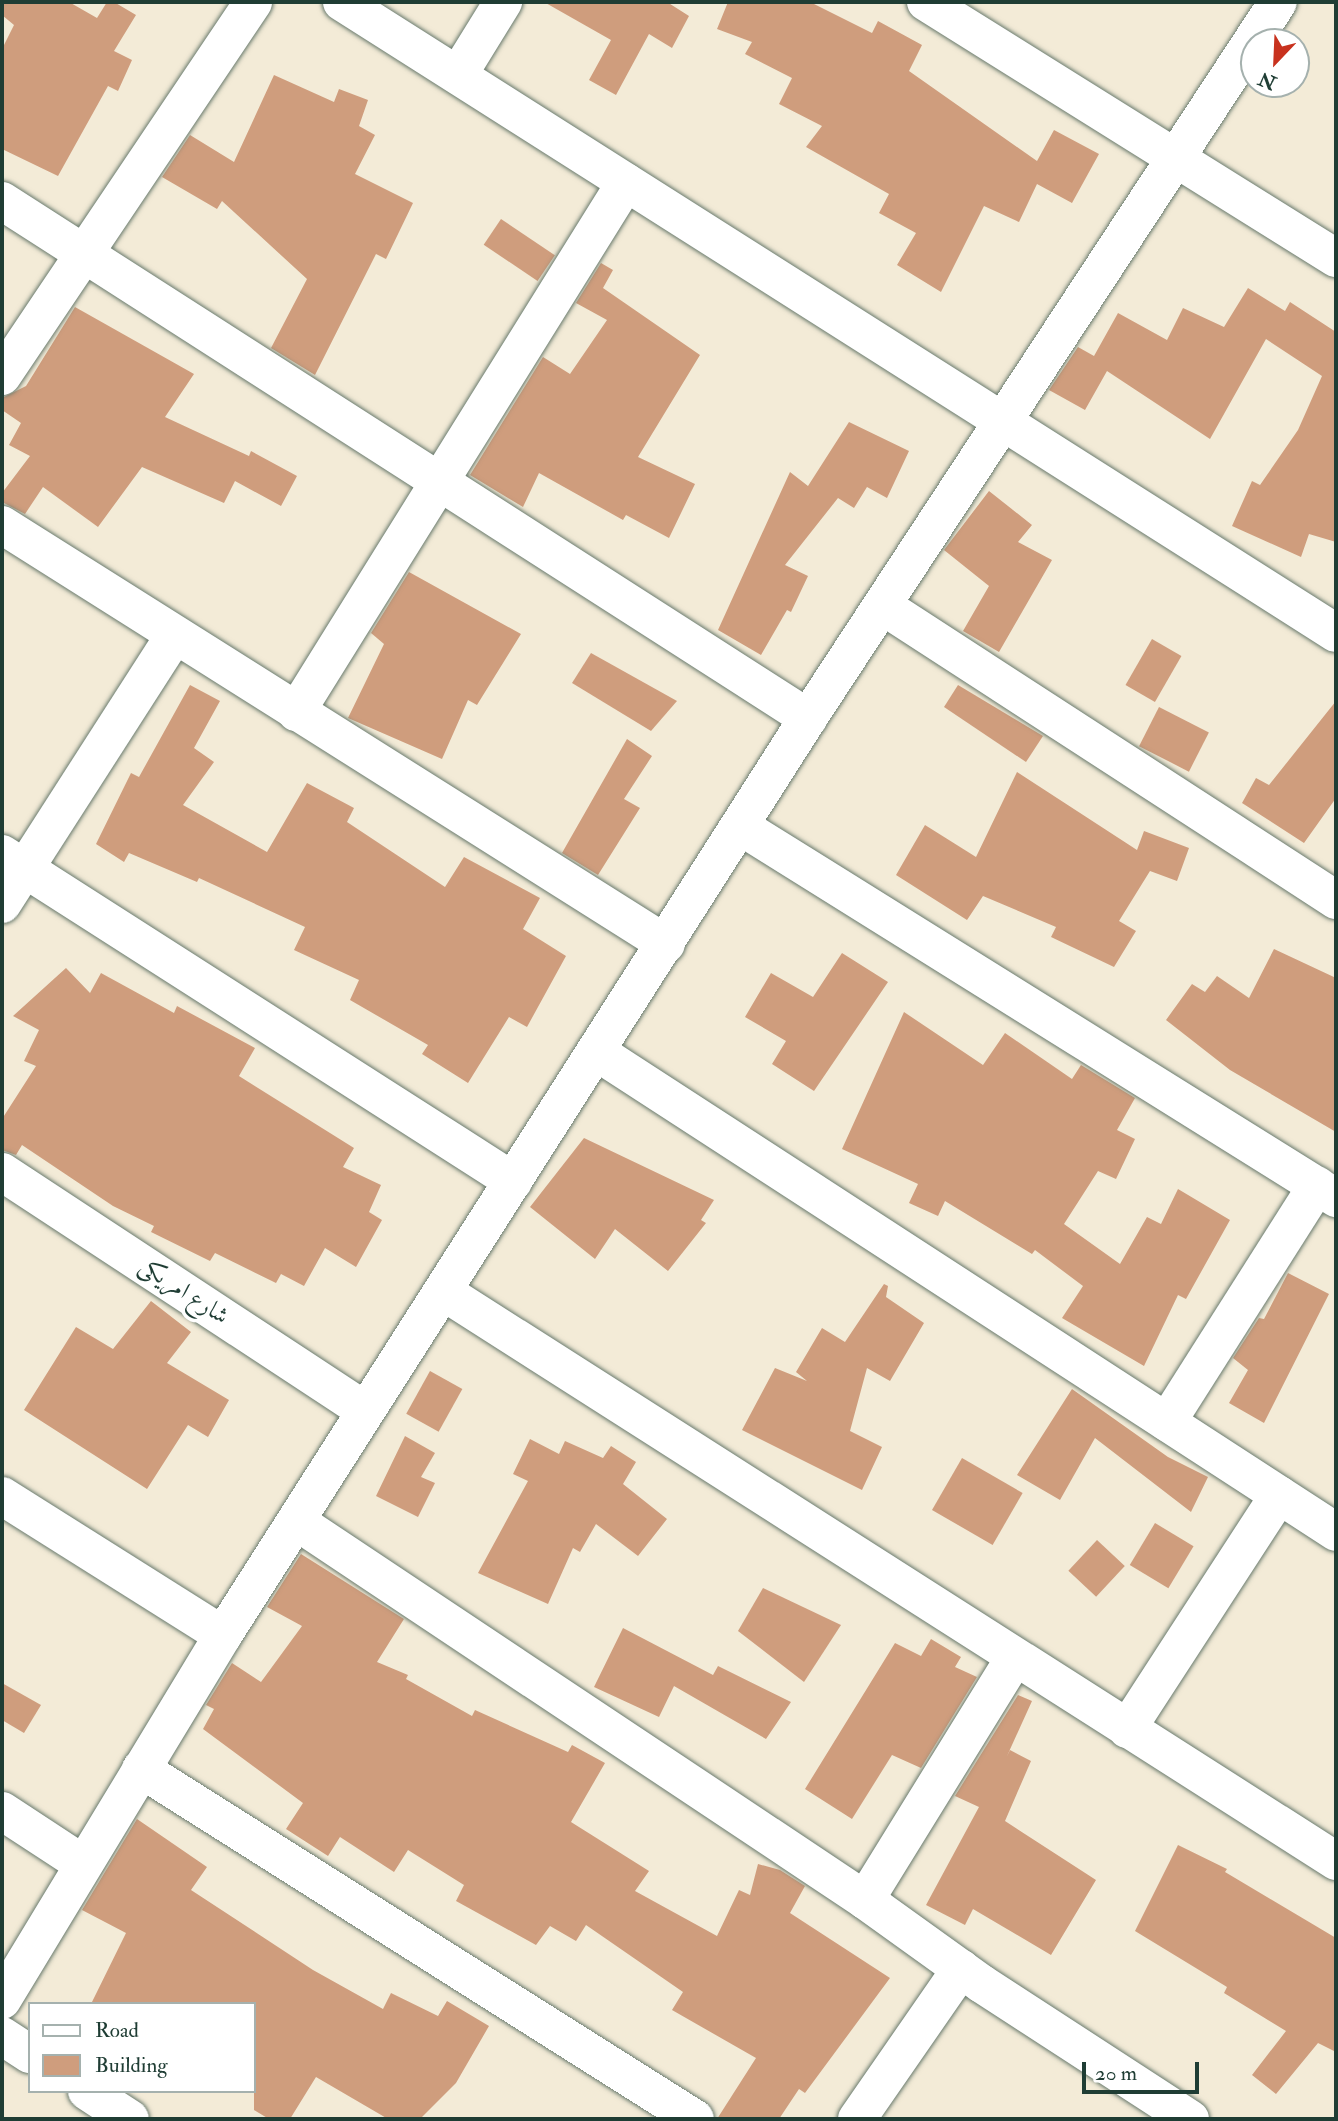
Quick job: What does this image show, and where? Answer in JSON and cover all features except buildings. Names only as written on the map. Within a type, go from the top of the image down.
[{"type":"street","points":[[2,376],[86,255],[253,2]]},
{"type":"street","points":[[342,2],[1336,633]]},
{"type":"street","points":[[458,75],[503,2]]},
{"type":"street","points":[[926,2],[1336,258]]},
{"type":"street","points":[[2,2000],[223,1635],[808,718],[883,606],[1000,419],[1278,2]]},
{"type":"street","points":[[296,712],[440,485],[626,182]]},
{"type":"street","points":[[2,201],[440,485],[808,718]]},
{"type":"street","points":[[2,525],[666,944]]},
{"type":"street","points":[[883,606],[1336,900]]},
{"type":"street","points":[[2,904],[13,862],[174,636]]},
{"type":"street","points":[[740,826],[1327,1192],[1167,1422]]},
{"type":"street","points":[[13,862],[513,1181]]},
{"type":"street","points":[[597,1052],[1336,1532]]},
{"type":"street","name":"شارع امريكى","points":[[2,1172],[366,1411]]},
{"type":"street","points":[[444,1292],[1014,1659],[1336,1861]]},
{"type":"street","points":[[1127,1730],[1279,1495]]},
{"type":"street","points":[[2,1496],[223,1635]]},
{"type":"street","points":[[296,1521],[865,1900],[961,1969],[1190,2119]]},
{"type":"street","points":[[865,1900],[1014,1659]]},
{"type":"street","points":[[141,1769],[695,2119]]},
{"type":"street","points":[[2,1811],[83,1864]]},
{"type":"street","points":[[857,2119],[961,1969]]},
{"type":"street","points":[[2,2036],[28,2053]]},
{"type":"street","points":[[90,2093],[130,2119]]}]
